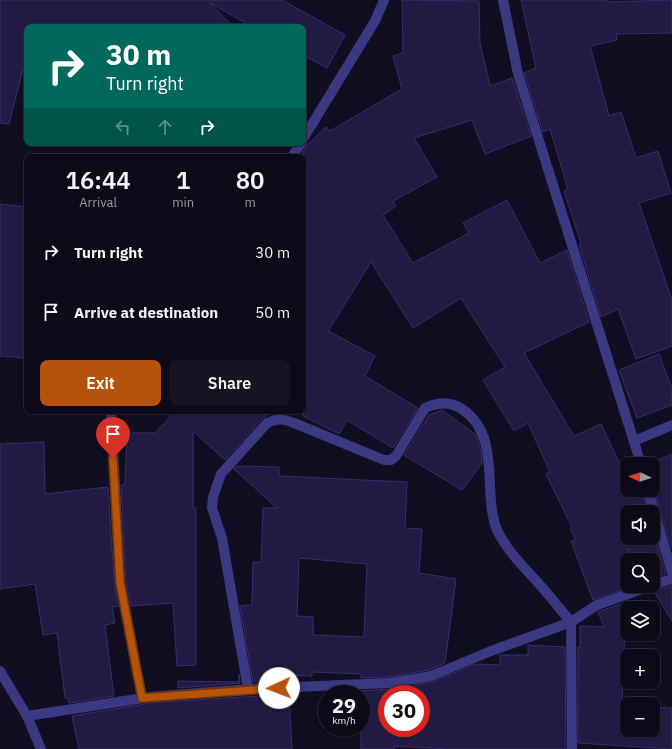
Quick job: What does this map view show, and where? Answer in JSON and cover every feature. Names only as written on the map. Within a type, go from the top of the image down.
[{"type":"street","points":[[306,134],[375,22],[384,0]]},
{"type":"street","points":[[503,0],[518,74],[639,457]]},
{"type":"street","points":[[248,689],[222,538],[212,508],[213,497],[221,474],[267,423],[274,419],[282,418],[294,422],[384,460],[391,460],[396,456],[424,408],[442,403],[454,405],[470,415],[479,428],[489,460],[493,509],[497,530],[507,549],[571,622],[572,749]]},
{"type":"street","points":[[111,414],[120,582],[142,698]]},
{"type":"street","points":[[634,441],[672,425]]},
{"type":"street","points":[[650,497],[672,572]]},
{"type":"street","points":[[660,583],[672,579]]},
{"type":"street","points":[[27,716],[142,698],[248,689],[389,683],[431,676],[491,651],[571,622],[597,605],[630,593]]},
{"type":"street","points":[[0,671],[27,716],[41,749]]},
{"type":"building","points":[[0,0],[282,0],[345,35],[327,68],[306,57],[306,24],[248,24],[210,3],[230,24],[24,24],[24,65],[9,124],[0,123]]},
{"type":"building","points":[[402,0],[479,1],[480,43],[490,86],[512,78],[531,136],[485,154],[472,120],[414,138],[437,177],[393,201],[396,206],[383,215],[413,263],[469,233],[463,223],[507,200],[540,263],[567,250],[589,322],[524,353],[574,436],[601,424],[620,464],[620,497],[644,497],[646,505],[620,505],[620,545],[657,545],[660,553],[631,553],[628,548],[628,553],[620,553],[620,590],[593,600],[571,541],[576,540],[570,528],[572,527],[546,474],[550,472],[528,423],[514,431],[483,380],[505,367],[461,298],[413,328],[371,262],[328,331],[375,356],[365,376],[418,408],[393,448],[347,420],[339,434],[303,416],[303,414],[306,414],[306,154],[303,154],[303,152],[307,145],[326,127],[330,131],[402,89],[393,56],[403,53]]},
{"type":"building","points":[[521,0],[608,0],[608,2],[672,0],[672,33],[616,34],[617,40],[590,46],[609,116],[621,112],[636,158],[658,151],[671,193],[639,203],[672,300],[672,346],[636,359],[618,309],[601,317],[579,245],[581,243],[564,191],[568,189],[550,129],[543,132],[524,73],[536,68]]},
{"type":"building","points":[[0,204],[24,207],[24,358],[0,356]]},
{"type":"building","points":[[659,354],[672,389],[672,405],[637,418],[619,370]]},
{"type":"building","points":[[442,410],[476,435],[481,452],[482,463],[462,490],[404,455],[429,415]]},
{"type":"building","points":[[173,414],[269,414],[262,419],[225,460],[193,431],[193,508],[196,508],[196,665],[177,666],[173,603],[131,606],[126,581],[121,485],[125,485],[127,433],[155,433]]},
{"type":"building","points":[[44,442],[45,494],[108,487],[114,582],[118,606],[112,607],[115,623],[105,625],[114,696],[69,703],[68,698],[65,698],[57,633],[43,635],[35,584],[0,589],[0,444]]},
{"type":"building","points":[[672,454],[672,549],[660,505],[656,497],[660,497],[660,459]]},
{"type":"building","points":[[237,466],[279,467],[279,476],[407,482],[405,528],[422,529],[419,573],[456,579],[445,663],[429,670],[388,677],[361,678],[361,674],[312,672],[312,676],[289,675],[289,681],[253,682],[240,606],[252,605],[253,562],[261,562],[263,508],[277,508],[234,469]],"holes":[[[299,558],[367,564],[364,637],[313,635],[313,617],[297,616]]]},
{"type":"building","points":[[660,554],[666,574],[660,576]]},
{"type":"building","points":[[672,586],[672,621],[655,593],[660,593],[660,589]]},
{"type":"building","points":[[620,604],[620,641],[624,641],[624,649],[620,649],[620,689],[622,689],[622,697],[620,697],[620,737],[660,737],[660,707],[672,708],[672,749],[578,743],[578,647],[580,648],[580,626],[604,627],[598,612]]},
{"type":"building","points":[[528,645],[565,647],[566,749],[450,749],[394,746],[394,749],[361,749],[361,737],[370,737],[370,690],[378,690],[378,737],[430,737],[430,685],[414,685],[432,682],[476,664],[500,665],[500,655],[528,655]]},
{"type":"building","points":[[239,674],[240,683],[178,688],[178,681],[239,682]]},
{"type":"building","points":[[289,694],[292,749],[79,749],[72,716],[151,703]]},
{"type":"route","points":[[113,458],[120,582],[142,698],[248,689],[279,688]]}]
